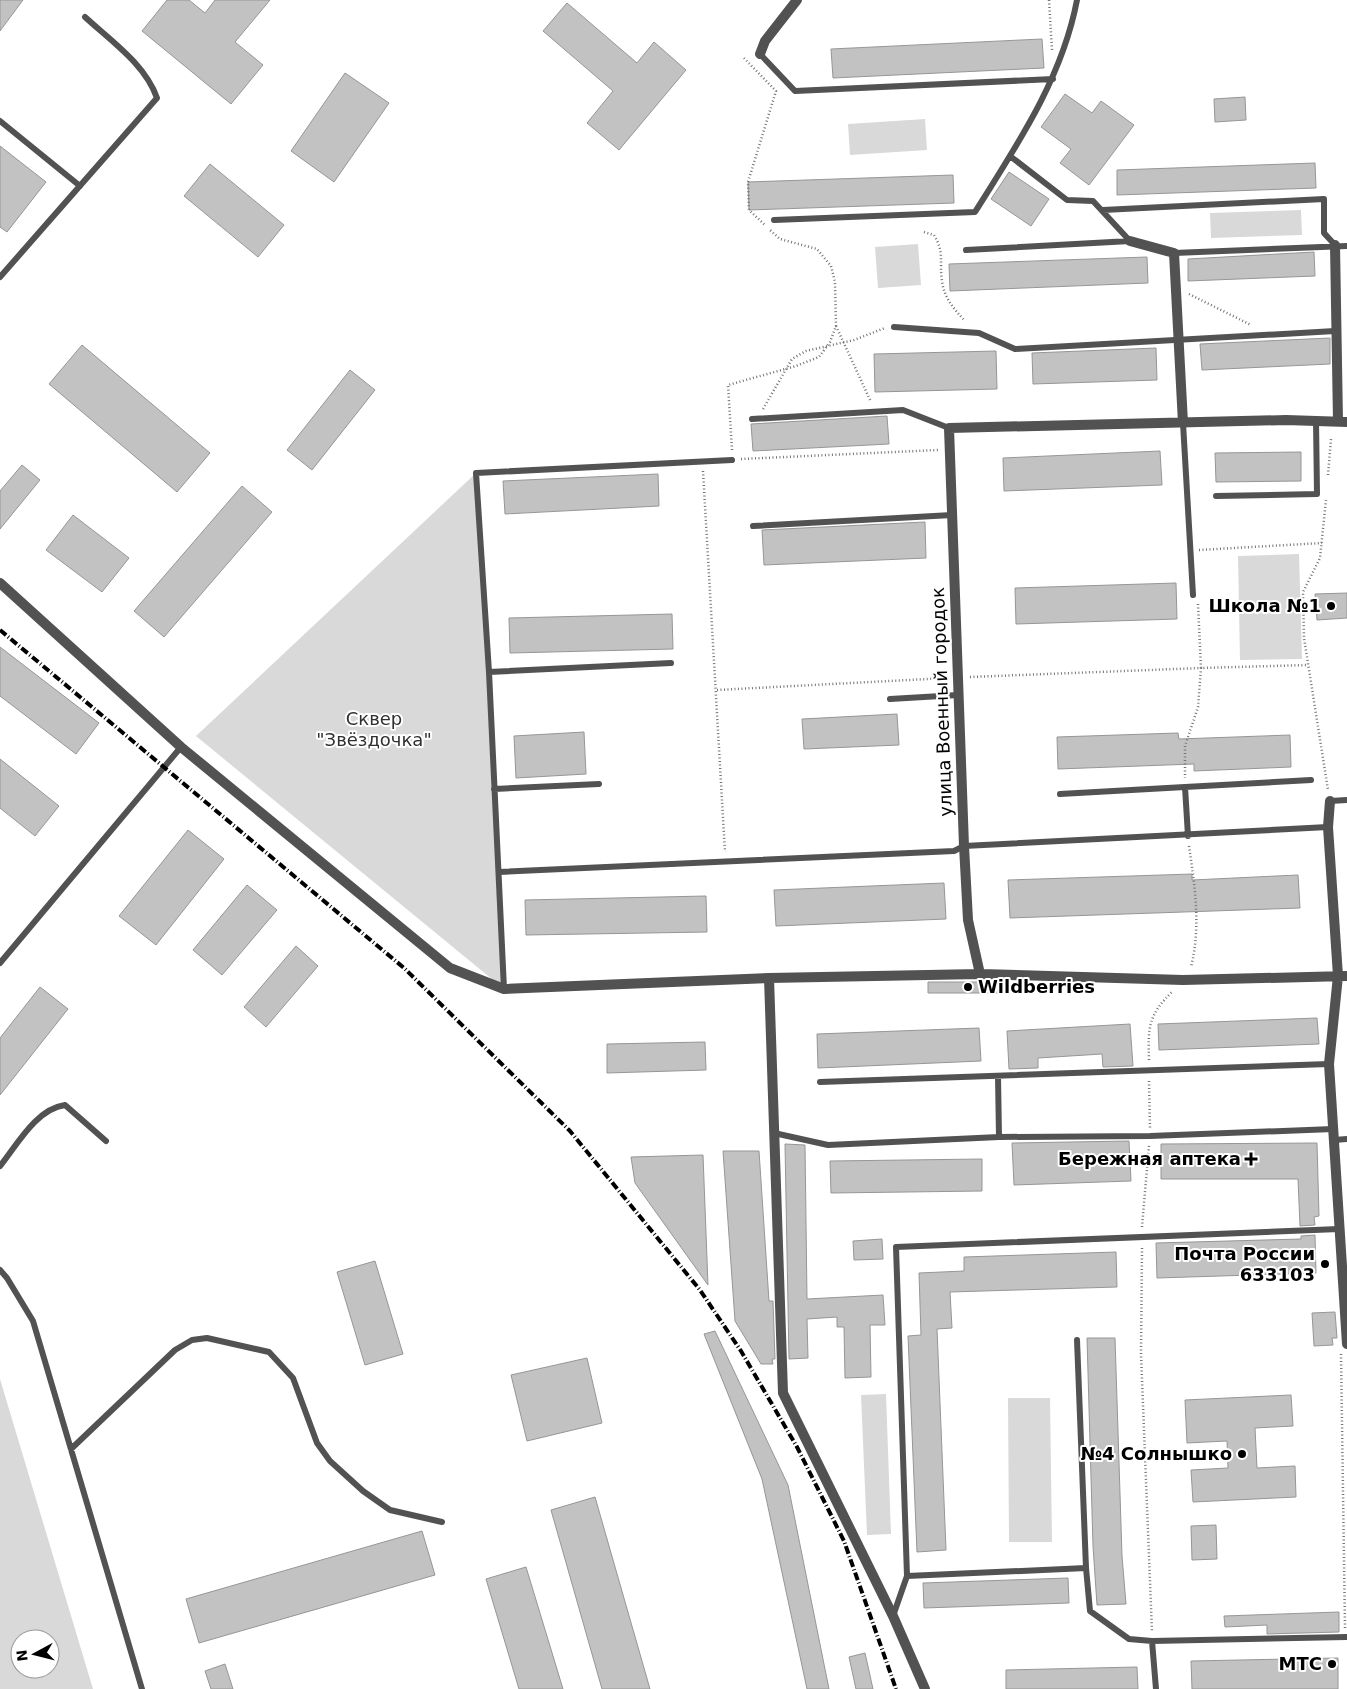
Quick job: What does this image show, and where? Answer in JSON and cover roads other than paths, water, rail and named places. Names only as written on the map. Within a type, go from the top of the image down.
[{"type":"street","points":[[760,54],[765,41],[797,0]]},
{"type":"street","points":[[1130,241],[1174,253],[1184,423]]},
{"type":"street","points":[[949,428],[1316,420],[1342,422],[1335,331],[1335,246]]},
{"type":"street","name":"улица Военный городок","points":[[949,428],[968,920],[980,974]]},
{"type":"street","points":[[0,583],[181,746],[450,968],[504,989],[769,978],[980,974],[1183,980],[1342,976]]},
{"type":"street","points":[[1330,801],[1328,828],[1342,976],[1329,1064],[1344,1347]]},
{"type":"street","points":[[769,978],[783,1393],[893,1616],[925,1689]]},
{"type":"lane","points":[[774,220],[975,212],[1010,156],[1053,79],[1072,28],[1078,0]]},
{"type":"lane","points":[[0,277],[157,98],[153,86],[140,68],[85,17]]},
{"type":"lane","points":[[760,54],[795,91],[1053,79]]},
{"type":"lane","points":[[0,121],[80,186]]},
{"type":"lane","points":[[1010,156],[1067,200],[1093,200],[1130,241]]},
{"type":"lane","points":[[1103,210],[1324,199],[1324,233],[1335,246]]},
{"type":"lane","points":[[966,250],[1130,241]]},
{"type":"lane","points":[[1174,253],[1347,246]]},
{"type":"lane","points":[[894,327],[979,333],[1014,349],[1335,331]]},
{"type":"lane","points":[[752,419],[904,410],[949,428]]},
{"type":"lane","points":[[1216,496],[1316,494],[1316,420]]},
{"type":"lane","points":[[1184,423],[1195,597]]},
{"type":"lane","points":[[504,989],[489,672],[476,473],[732,460]]},
{"type":"lane","points":[[753,526],[952,515]]},
{"type":"lane","points":[[489,672],[671,663]]},
{"type":"lane","points":[[890,699],[958,695]]},
{"type":"lane","points":[[0,963],[181,746]]},
{"type":"lane","points":[[1060,794],[1311,780]]},
{"type":"lane","points":[[494,788],[599,784]]},
{"type":"lane","points":[[1185,787],[1188,836]]},
{"type":"lane","points":[[1330,801],[1347,800]]},
{"type":"lane","points":[[499,872],[954,851],[964,846],[1328,828]]},
{"type":"lane","points":[[820,1082],[1329,1064]]},
{"type":"lane","points":[[998,1076],[999,1137]]},
{"type":"lane","points":[[0,1166],[43,1113],[55,1106],[65,1105],[106,1141]]},
{"type":"lane","points":[[774,1133],[828,1145],[999,1137],[1150,1136],[1333,1129]]},
{"type":"lane","points":[[1334,1140],[1347,1139]]},
{"type":"lane","points":[[893,1616],[907,1576],[896,1247],[1339,1229]]},
{"type":"lane","points":[[0,1270],[33,1320],[142,1689]]},
{"type":"lane","points":[[71,1449],[176,1350],[192,1340],[207,1338],[269,1352],[293,1378],[317,1442],[330,1461],[363,1491],[390,1510],[442,1522]]},
{"type":"lane","points":[[1077,1340],[1086,1568],[1090,1611],[1128,1639],[1152,1641],[1346,1637]]},
{"type":"lane","points":[[907,1576],[1086,1568]]},
{"type":"lane","points":[[1152,1641],[1156,1689]]},
{"type":"railway","points":[[0,630],[404,968],[570,1131],[700,1290],[741,1351],[797,1447],[844,1541],[896,1689]]},
{"type":"place","name":"Школа №1","points":[[1331,606]]},
{"type":"place","name":"Wildberries","points":[[968,987]]},
{"type":"place","name":"Бережная аптека","points":[[1251,1159]]},
{"type":"place","name":"Почта России 633103","points":[[1325,1264]]},
{"type":"place","name":"№4 Солнышко","points":[[1242,1454]]},
{"type":"place","name":"МТС","points":[[1332,1664]]},
{"type":"park label","name":"Сквер \"Звёздочка\"","points":[[374,730]]}]
